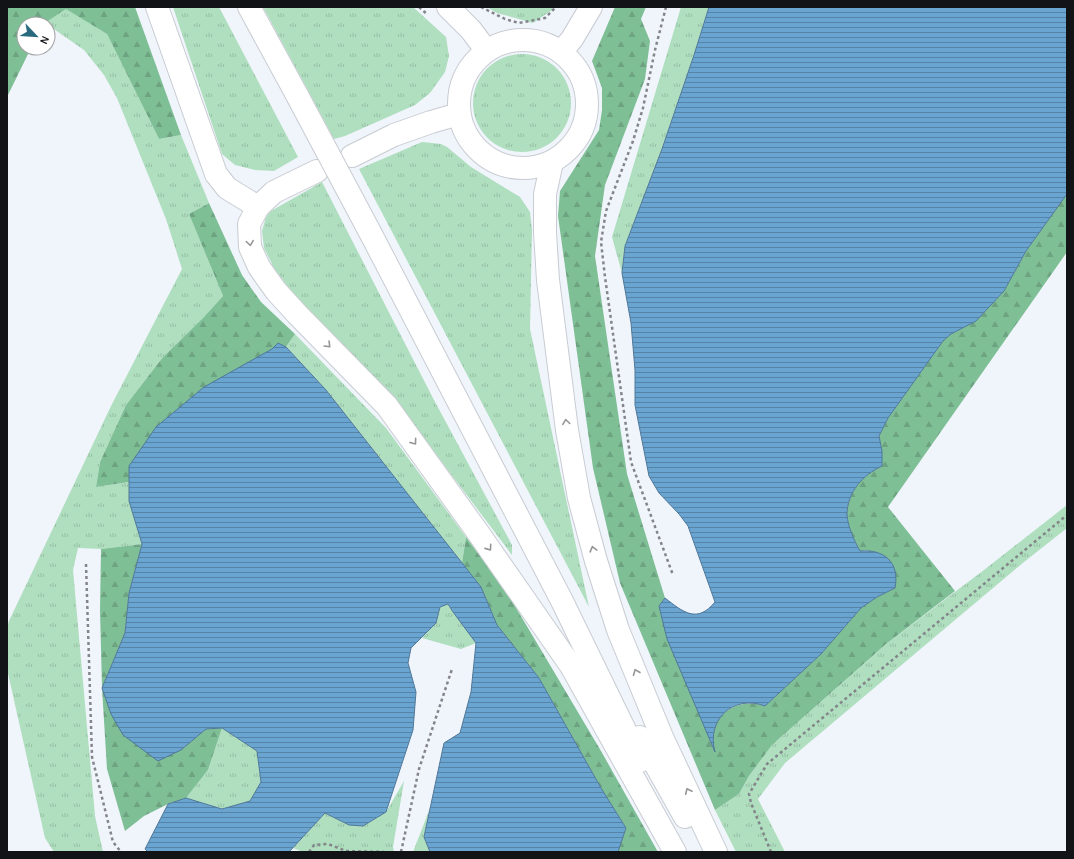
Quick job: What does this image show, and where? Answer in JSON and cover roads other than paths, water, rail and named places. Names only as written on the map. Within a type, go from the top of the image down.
[{"type":"main road","points":[[157,7],[216,174],[227,188],[258,206]]},
{"type":"main road","points":[[249,7],[372,236],[562,601],[684,852]]},
{"type":"main road","points":[[448,7],[471,30],[486,50]]},
{"type":"main road","points":[[561,52],[572,39],[591,7]]},
{"type":"main road","points":[[524,39],[544,42],[561,52],[574,65],[584,82],[588,100],[586,119],[579,136],[567,151],[552,162],[532,168],[512,168],[493,162],[477,150],[465,134],[459,114],[460,90],[470,68],[486,50],[504,42],[524,39]]},
{"type":"main road","points":[[352,156],[394,136],[431,122],[459,114]]},
{"type":"main road","points":[[552,162],[545,194],[545,233],[548,280],[565,415],[579,498],[596,561],[618,630],[662,737],[716,852]]},
{"type":"main road","points":[[317,171],[274,192],[258,206],[249,224],[250,247],[258,267],[276,291],[297,314],[387,406],[479,534],[571,666],[675,852]]},
{"type":"main road","points":[[562,601],[705,852]]},
{"type":"water","points":[[709,7],[1067,7],[1067,194],[1026,251],[1004,291],[976,321],[951,334],[943,341],[888,418],[879,436],[882,451],[882,466],[869,474],[857,485],[850,499],[847,515],[852,533],[860,551],[876,552],[888,559],[895,571],[895,588],[877,597],[861,608],[821,654],[765,706],[753,703],[742,704],[725,712],[718,720],[715,730],[713,740],[715,752],[667,639],[659,606],[665,598],[678,608],[690,614],[696,614],[702,613],[715,602],[688,526],[659,493],[649,476],[635,405],[635,370],[631,323],[622,273],[625,246],[662,149]]},
{"type":"water","points":[[278,343],[286,347],[326,390],[481,587],[497,625],[539,678],[601,788],[626,828],[618,852],[430,852],[424,837],[444,743],[460,733],[471,692],[476,643],[448,604],[440,607],[436,623],[411,648],[408,663],[416,692],[413,730],[386,812],[363,826],[349,825],[325,813],[289,852],[148,852],[145,849],[168,804],[186,798],[222,809],[250,801],[261,782],[257,751],[222,728],[206,729],[181,750],[158,761],[123,735],[111,714],[102,688],[125,633],[129,593],[142,544],[129,501],[129,466],[156,427],[204,387],[272,349]]}]
